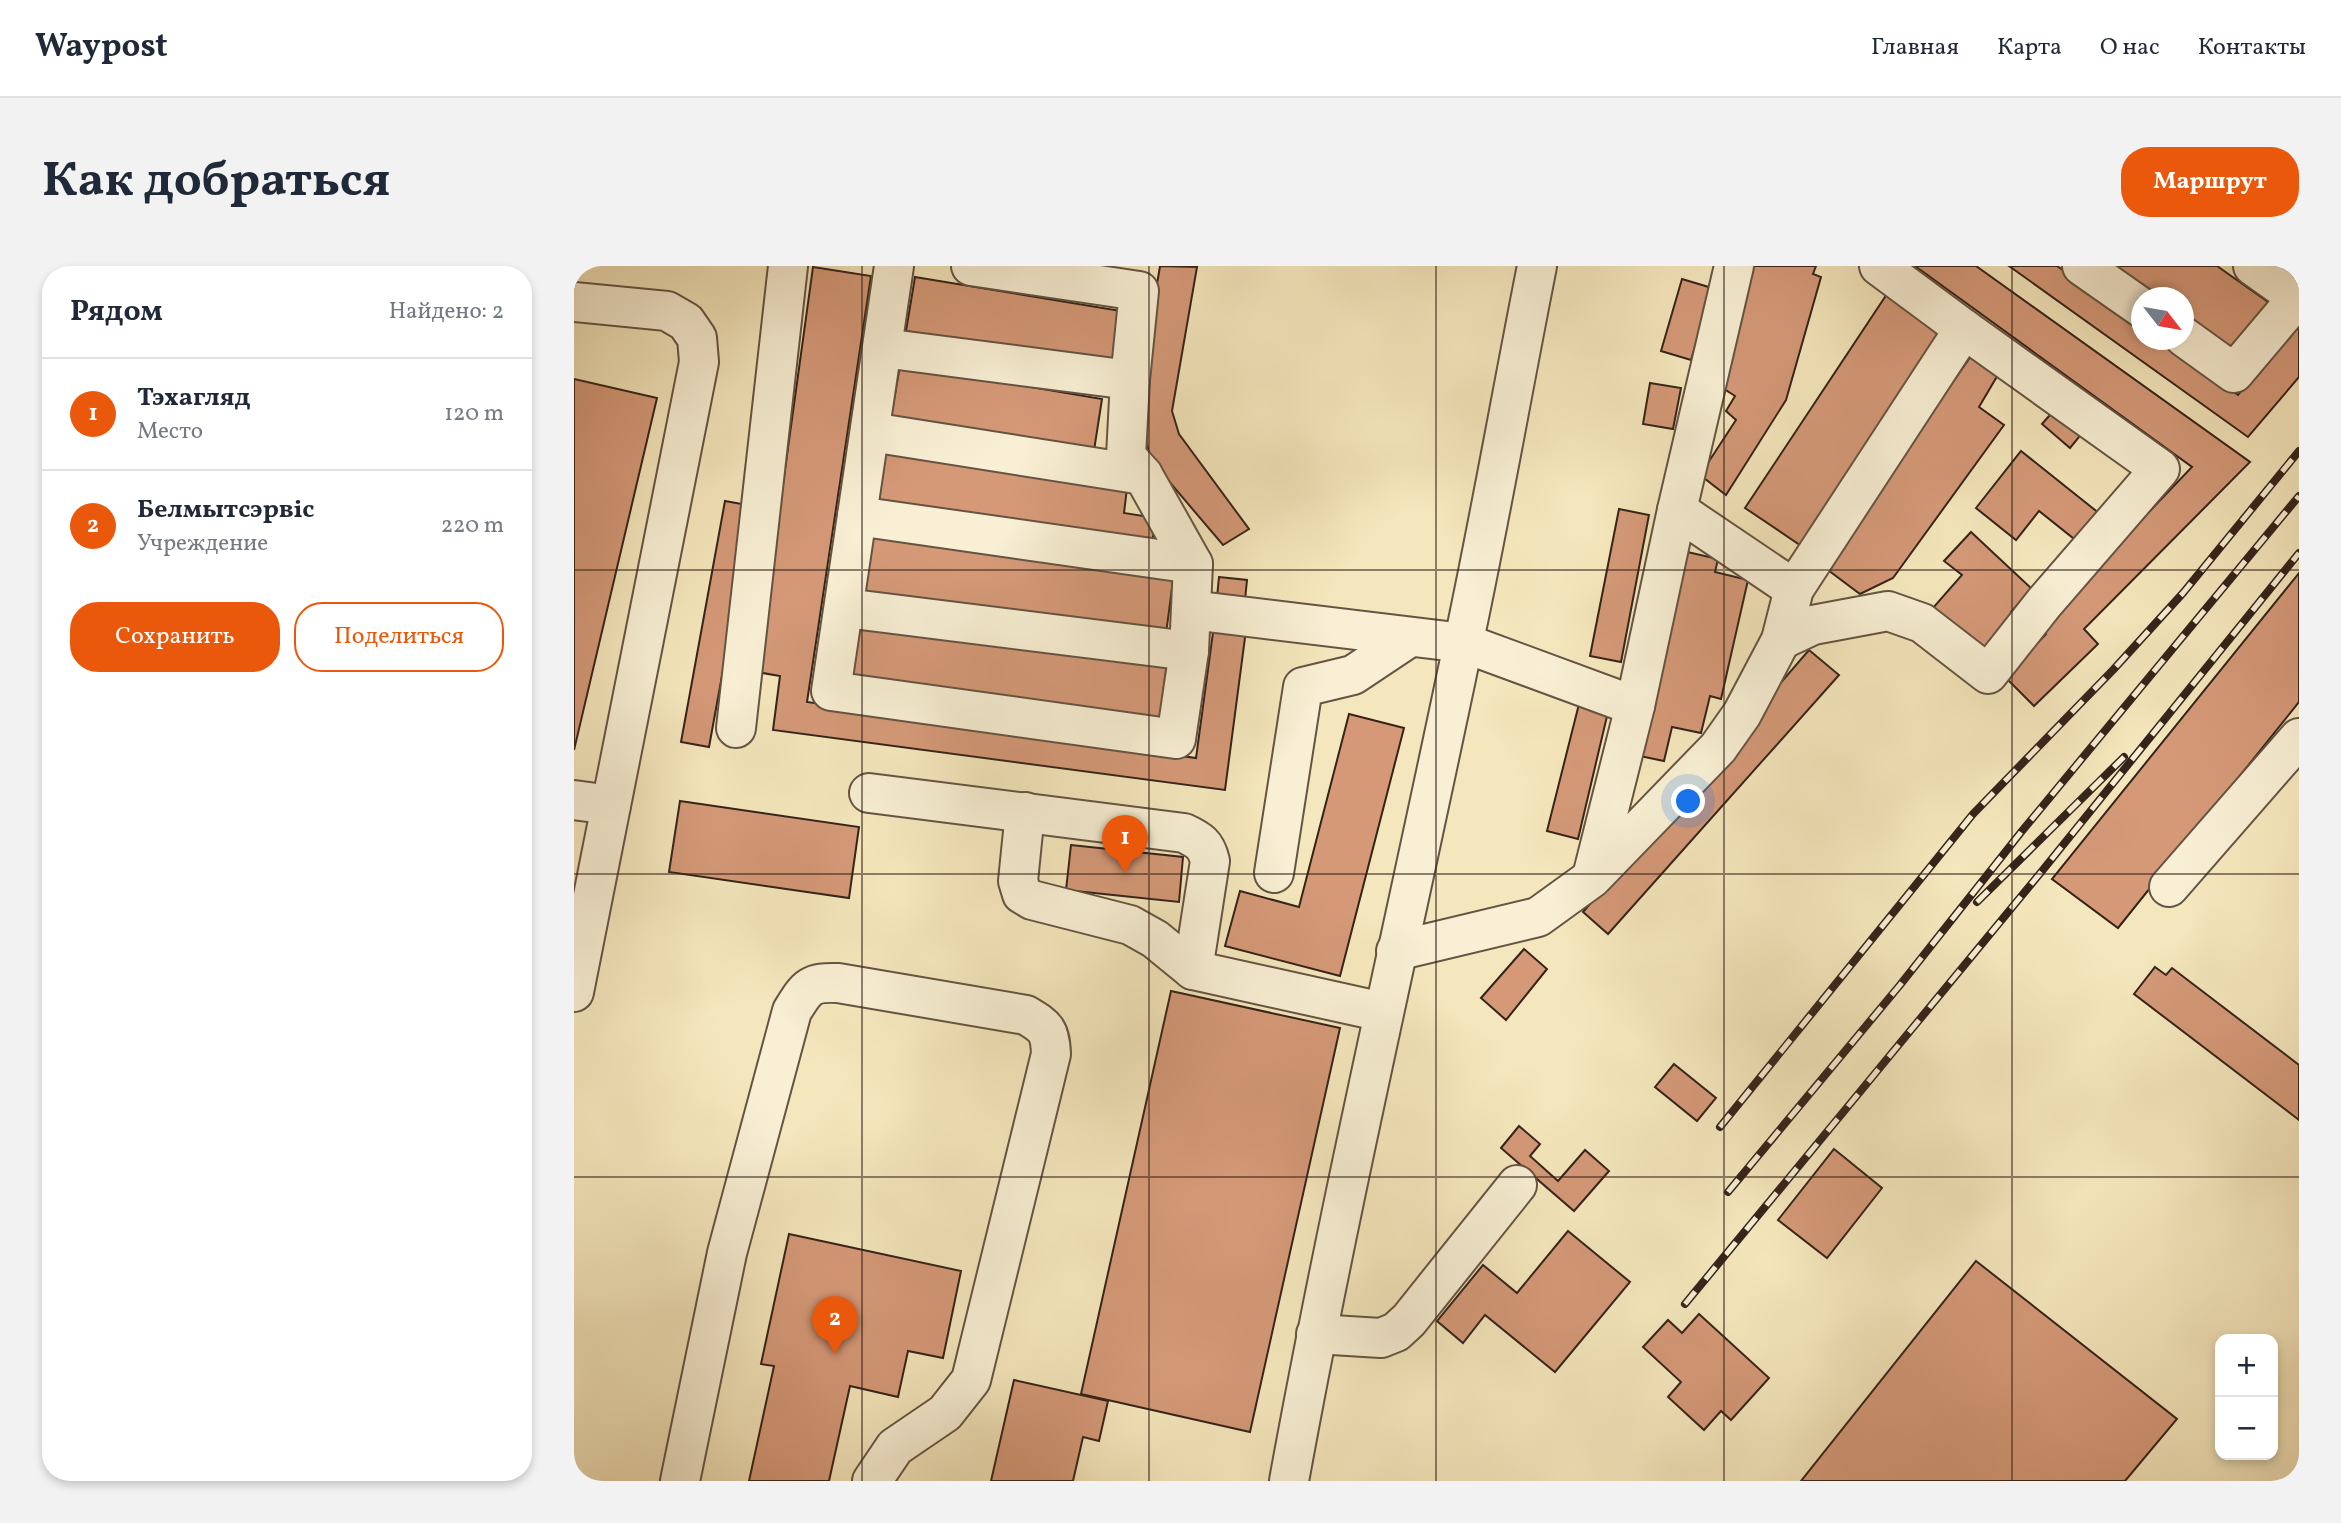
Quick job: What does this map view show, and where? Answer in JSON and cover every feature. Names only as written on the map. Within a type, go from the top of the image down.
[{"type":"lane","points":[[736,728],[788,266]]},
{"type":"lane","points":[[894,266],[831,691],[1176,739],[1189,651],[1193,564],[1143,475],[1126,456],[1139,290],[971,266]]},
{"type":"lane","points":[[1289,1481],[1316,1334],[1383,1012],[1464,643],[1537,266]]},
{"type":"lane","points":[[1592,878],[1635,706],[1734,266]]},
{"type":"lane","points":[[1781,640],[1813,625],[1888,611],[1922,623],[1988,674],[2044,603],[2160,469],[1879,266]]},
{"type":"lane","points":[[2082,266],[2131,301]]},
{"type":"lane","points":[[2194,345],[2234,373],[2298,297],[2253,266]]},
{"type":"lane","points":[[574,302],[667,311],[687,322],[697,338],[699,362],[574,992]]},
{"type":"lane","points":[[1396,951],[1538,916],[1592,878],[1718,748],[1742,714],[1781,640],[1794,589],[1964,329]]},
{"type":"lane","points":[[883,348],[1130,380]]},
{"type":"lane","points":[[871,432],[1143,475]]},
{"type":"lane","points":[[1677,510],[1794,589]]},
{"type":"lane","points":[[858,516],[1193,564]]},
{"type":"lane","points":[[845,608],[1189,651]]},
{"type":"lane","points":[[1191,610],[1464,643],[1635,706]]},
{"type":"lane","points":[[1274,873],[1303,687],[1353,675],[1410,637]]},
{"type":"lane","points":[[2169,887],[2299,738]]},
{"type":"lane","points":[[869,793],[1184,833],[1197,839],[1208,850],[1210,861],[1193,970]]},
{"type":"lane","points":[[574,800],[611,805]]},
{"type":"lane","points":[[1025,813],[1018,881],[1022,894],[1032,900],[1130,925],[1155,939],[1193,970],[1383,1012]]},
{"type":"lane","points":[[680,1481],[727,1253],[792,1011],[805,990],[817,982],[838,983],[1026,1015],[1042,1024],[1050,1037],[1051,1054],[971,1381],[945,1413],[895,1447],[872,1481]]},
{"type":"lane","points":[[1316,1334],[1381,1338],[1396,1332],[1409,1320],[1517,1185]]},
{"type":"building","points":[[1160,266],[1197,267],[1172,411],[1179,434],[1249,529],[1223,545],[1150,459],[1138,399]]},
{"type":"building","points":[[1749,266],[1816,266],[1813,274],[1821,277],[1786,400],[1726,495],[1700,475],[1736,420],[1726,411],[1735,396],[1718,385]]},
{"type":"building","points":[[1915,266],[1976,266],[2250,462],[2084,629],[2098,644],[2034,706],[2005,677],[2046,634],[2041,625],[2192,467]]},
{"type":"building","points":[[2009,266],[2057,266],[2131,318],[2131,350],[2174,350],[2238,395],[2299,323],[2299,377],[2248,437]]},
{"type":"building","points":[[2115,266],[2217,266],[2268,302],[2233,352],[2194,323],[2194,287],[2143,287]]},
{"type":"building","points":[[813,267],[871,276],[807,702],[1196,758],[1214,625],[1246,630],[1225,790],[773,730],[780,676],[757,672]]},
{"type":"building","points":[[915,277],[1127,312],[1118,366],[906,331]]},
{"type":"building","points":[[1682,279],[1712,288],[1691,360],[1661,351]]},
{"type":"building","points":[[1889,291],[1944,328],[1800,545],[1745,508]]},
{"type":"building","points":[[1971,356],[1999,373],[1979,407],[2004,425],[1893,578],[1860,594],[1824,567]]},
{"type":"building","points":[[900,365],[1102,399],[1093,457],[890,423]]},
{"type":"building","points":[[574,379],[657,398],[574,750]]},
{"type":"building","points":[[1650,383],[1681,388],[1673,429],[1643,424]]},
{"type":"building","points":[[2056,408],[2084,431],[2070,448],[2042,424]]},
{"type":"building","points":[[884,450],[1127,488],[1124,513],[1156,518],[1152,543],[876,500]]},
{"type":"building","points":[[2021,451],[2100,514],[2078,542],[2039,511],[2016,540],[1976,508]]},
{"type":"building","points":[[725,501],[753,506],[709,747],[681,742]]},
{"type":"building","points":[[1619,509],[1649,515],[1621,662],[1590,656]]},
{"type":"building","points":[[870,531],[1174,573],[1166,634],[861,592]]},
{"type":"building","points":[[1971,532],[2032,589],[2011,612],[2019,619],[1988,652],[1932,609],[1962,575],[1944,561]]},
{"type":"building","points":[[1683,551],[1718,559],[1715,572],[1748,580],[1721,699],[1710,696],[1701,733],[1672,727],[1664,761],[1635,755]]},
{"type":"building","points":[[2299,573],[2299,702],[2118,928],[2052,879]]},
{"type":"building","points":[[1219,577],[1247,580],[1245,600],[1217,597]]},
{"type":"building","points":[[851,621],[1167,662],[1160,718],[844,677]]},
{"type":"building","points":[[1809,650],[1839,675],[1608,934],[1583,912]]},
{"type":"building","points":[[1579,704],[1608,712],[1578,839],[1547,831]]},
{"type":"building","points":[[1349,714],[1404,728],[1340,976],[1225,946],[1240,891],[1299,907]]},
{"type":"building","points":[[680,801],[859,827],[849,898],[669,872]]},
{"type":"building","points":[[1071,845],[1183,857],[1179,902],[1066,890]]},
{"type":"building","points":[[1524,949],[1547,969],[1506,1020],[1481,998]]},
{"type":"building","points":[[2155,967],[2166,975],[2172,968],[2299,1065],[2299,1120],[2134,994]]},
{"type":"building","points":[[1171,991],[1340,1028],[1250,1432],[1081,1394]]},
{"type":"building","points":[[1674,1064],[1716,1098],[1697,1121],[1655,1087]]},
{"type":"building","points":[[1519,1126],[1540,1144],[1530,1156],[1558,1181],[1585,1150],[1609,1171],[1574,1211],[1501,1148]]},
{"type":"building","points":[[1834,1149],[1882,1188],[1827,1258],[1778,1220]]},
{"type":"building","points":[[1568,1231],[1630,1282],[1555,1372],[1485,1315],[1463,1343],[1437,1321],[1483,1265],[1517,1293]]},
{"type":"building","points":[[789,1234],[961,1271],[943,1358],[908,1351],[898,1397],[850,1386],[829,1481],[749,1481],[774,1366],[761,1364]]},
{"type":"building","points":[[1976,1261],[2177,1419],[2125,1481],[1801,1481]]},
{"type":"building","points":[[1699,1314],[1769,1378],[1731,1420],[1721,1411],[1704,1430],[1668,1397],[1681,1382],[1643,1347],[1668,1320],[1682,1333]]},
{"type":"building","points":[[1014,1380],[1108,1401],[1099,1441],[1083,1437],[1073,1481],[991,1481]]},
{"type":"railway","points":[[1720,1127],[1973,814],[2113,670],[2183,593],[2299,451]]},
{"type":"railway","points":[[1728,1192],[2299,496]]},
{"type":"railway","points":[[1685,1304],[2042,871],[2299,553]]},
{"type":"railway","points":[[1977,902],[2124,757]]},
{"type":"place","name":"Тэхагляд","points":[[1125,873]]},
{"type":"place","name":"Белмытсэрвіс","points":[[835,1354]]}]
